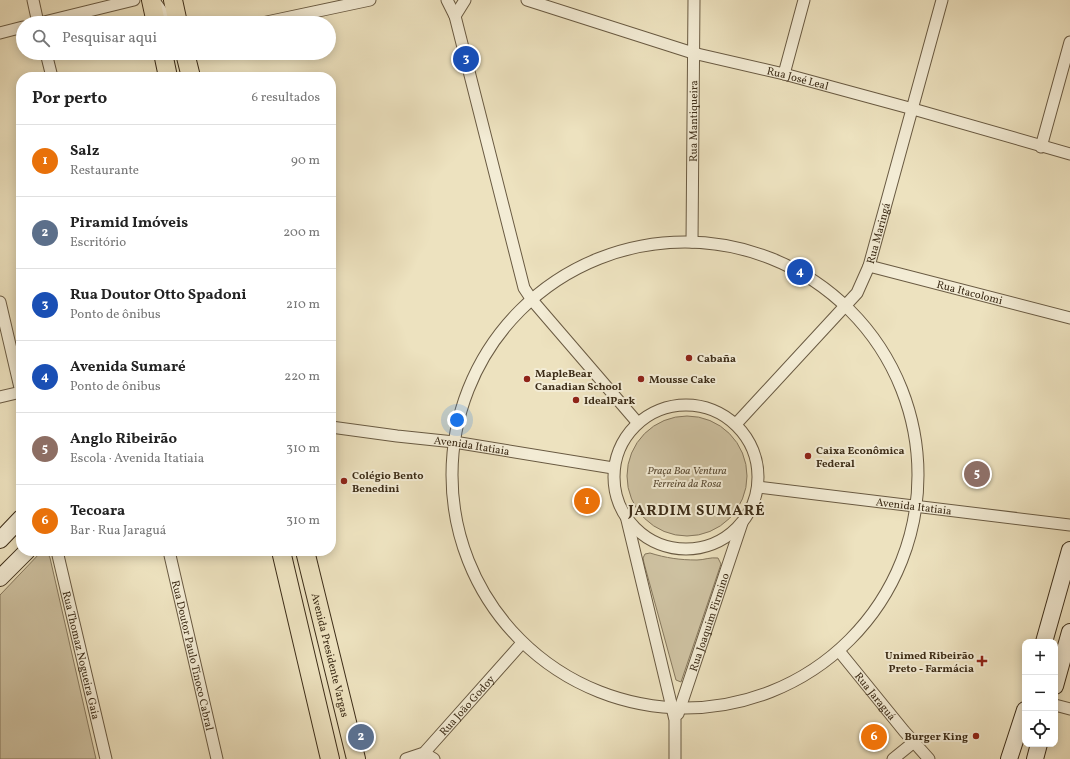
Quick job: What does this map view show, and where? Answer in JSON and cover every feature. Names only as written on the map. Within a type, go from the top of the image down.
[{"type":"main road","points":[[152,0],[155,16]]},
{"type":"main road","points":[[173,0],[176,16]]},
{"type":"main road","points":[[164,60],[167,72]]},
{"type":"main road","points":[[187,60],[190,72]]},
{"type":"main road","points":[[0,540],[16,523]]},
{"type":"main road","points":[[1045,639],[1070,550]]},
{"type":"main road","points":[[0,578],[22,556]]},
{"type":"main road","points":[[282,556],[330,759]]},
{"type":"main road","name":"Avenida Presidente Vargas","points":[[306,556],[356,759]]},
{"type":"main road","points":[[1058,675],[1070,632]]},
{"type":"main road","points":[[1009,759],[1025,711]]},
{"type":"main road","points":[[1035,759],[1038,747]]},
{"type":"street","points":[[33,0],[37,16]]},
{"type":"street","points":[[68,16],[134,0]]},
{"type":"street","points":[[152,0],[165,16]]},
{"type":"street","points":[[295,16],[370,0]]},
{"type":"street","points":[[447,0],[455,16],[524,288],[532,300],[637,422]]},
{"type":"street","points":[[455,16],[465,0]]},
{"type":"street","name":"Rua José Leal","points":[[527,0],[694,53],[784,74],[912,108],[1041,147],[1070,154]]},
{"type":"street","name":"Rua Mantiqueira","points":[[692,242],[694,0]]},
{"type":"street","points":[[784,74],[804,0]]},
{"type":"street","name":"Rua Maringá","points":[[736,424],[857,293],[869,266],[942,0]]},
{"type":"street","points":[[0,33],[16,29]]},
{"type":"street","points":[[1041,147],[1070,42]]},
{"type":"street","points":[[48,60],[51,72]]},
{"type":"street","points":[[692,242],[748,251],[800,272],[846,305],[875,338],[900,383],[912,418],[919,461],[918,505],[911,538],[893,582],[883,600],[863,627],[839,651],[791,683],[738,702],[676,708],[630,702],[591,689],[554,669],[522,643],[490,603],[472,571],[458,529],[452,486],[454,442],[461,410],[479,367],[489,350],[508,324],[532,300],[559,280],[590,263],[623,251],[657,244],[692,242]]},
{"type":"street","name":"Rua Itacolomi","points":[[869,266],[1070,318]]},
{"type":"street","points":[[0,302],[16,371]]},
{"type":"street","points":[[0,397],[16,393]]},
{"type":"street","points":[[626,520],[642,535],[662,546],[683,549],[705,547],[725,538],[742,523],[752,506],[758,487],[758,469],[755,452],[747,437],[736,424],[718,411],[698,405],[676,404],[655,410],[637,422],[623,440],[617,451],[613,468],[615,495],[626,520],[676,708],[675,759]]},
{"type":"street","name":"Avenida Itatiaia","points":[[336,428],[454,442],[613,468]]},
{"type":"street","name":"Avenida Itatiaia","points":[[758,487],[918,505],[1070,525]]},
{"type":"street","name":"Rua Joaquim Firmino","points":[[676,708],[742,523]]},
{"type":"street","name":"Rua Thomaz Nogueira Gaia","points":[[58,556],[106,759]]},
{"type":"street","name":"Rua Doutor Paulo Tinoco Cabral","points":[[170,556],[217,759]]},
{"type":"street","name":"Rua João Godoy","points":[[406,759],[424,753],[522,643]]},
{"type":"street","name":"Rua Jaraguá","points":[[839,651],[929,759]]},
{"type":"street","points":[[1058,706],[1070,710]]},
{"type":"street","points":[[893,759],[914,742]]},
{"type":"street","points":[[424,753],[434,759]]},
{"type":"green space","name":"Praça Boa Ventura Ferreira da Rosa","points":[[687,416],[699,417],[710,421],[720,426],[729,434],[737,443],[742,453],[746,464],[746,488],[742,499],[737,509],[729,518],[720,526],[710,531],[699,535],[687,536],[675,535],[664,531],[654,526],[645,518],[637,509],[632,499],[628,488],[627,476],[628,464],[632,453],[637,443],[645,434],[654,426],[664,421],[675,417]]},
{"type":"green space","points":[[650,553],[685,560],[718,558],[721,564],[681,682],[676,680],[644,563],[643,558],[645,554]]},
{"type":"green space","points":[[37,556],[49,556],[96,759],[0,759],[0,595]]},
{"type":"place","name":"Rua Doutor Otto Spadoni","points":[[466,59]]},
{"type":"place","name":"Avenida Sumaré","points":[[800,272]]},
{"type":"place","name":"Cabaña","points":[[689,358]]},
{"type":"place","name":"MapleBear Canadian School","points":[[527,379]]},
{"type":"place","name":"Mousse Cake","points":[[641,379]]},
{"type":"place","name":"IdealPark","points":[[576,400]]},
{"type":"place","name":"Caixa Econômica Federal","points":[[808,456]]},
{"type":"place","name":"Anglo Ribeirão","points":[[977,474]]},
{"type":"place","name":"Colégio Bento Benedini","points":[[344,481]]},
{"type":"place","name":"Salz","points":[[587,501]]},
{"type":"place","name":"Unimed Ribeirão Preto - Farmácia","points":[[982,661]]},
{"type":"place","name":"Burger King","points":[[976,736]]},
{"type":"place","name":"Piramid Imóveis","points":[[361,737]]},
{"type":"place","name":"Tecoara","points":[[874,737]]},
{"type":"district","name":"JARDIM SUMARÉ","points":[[697,510]]}]
